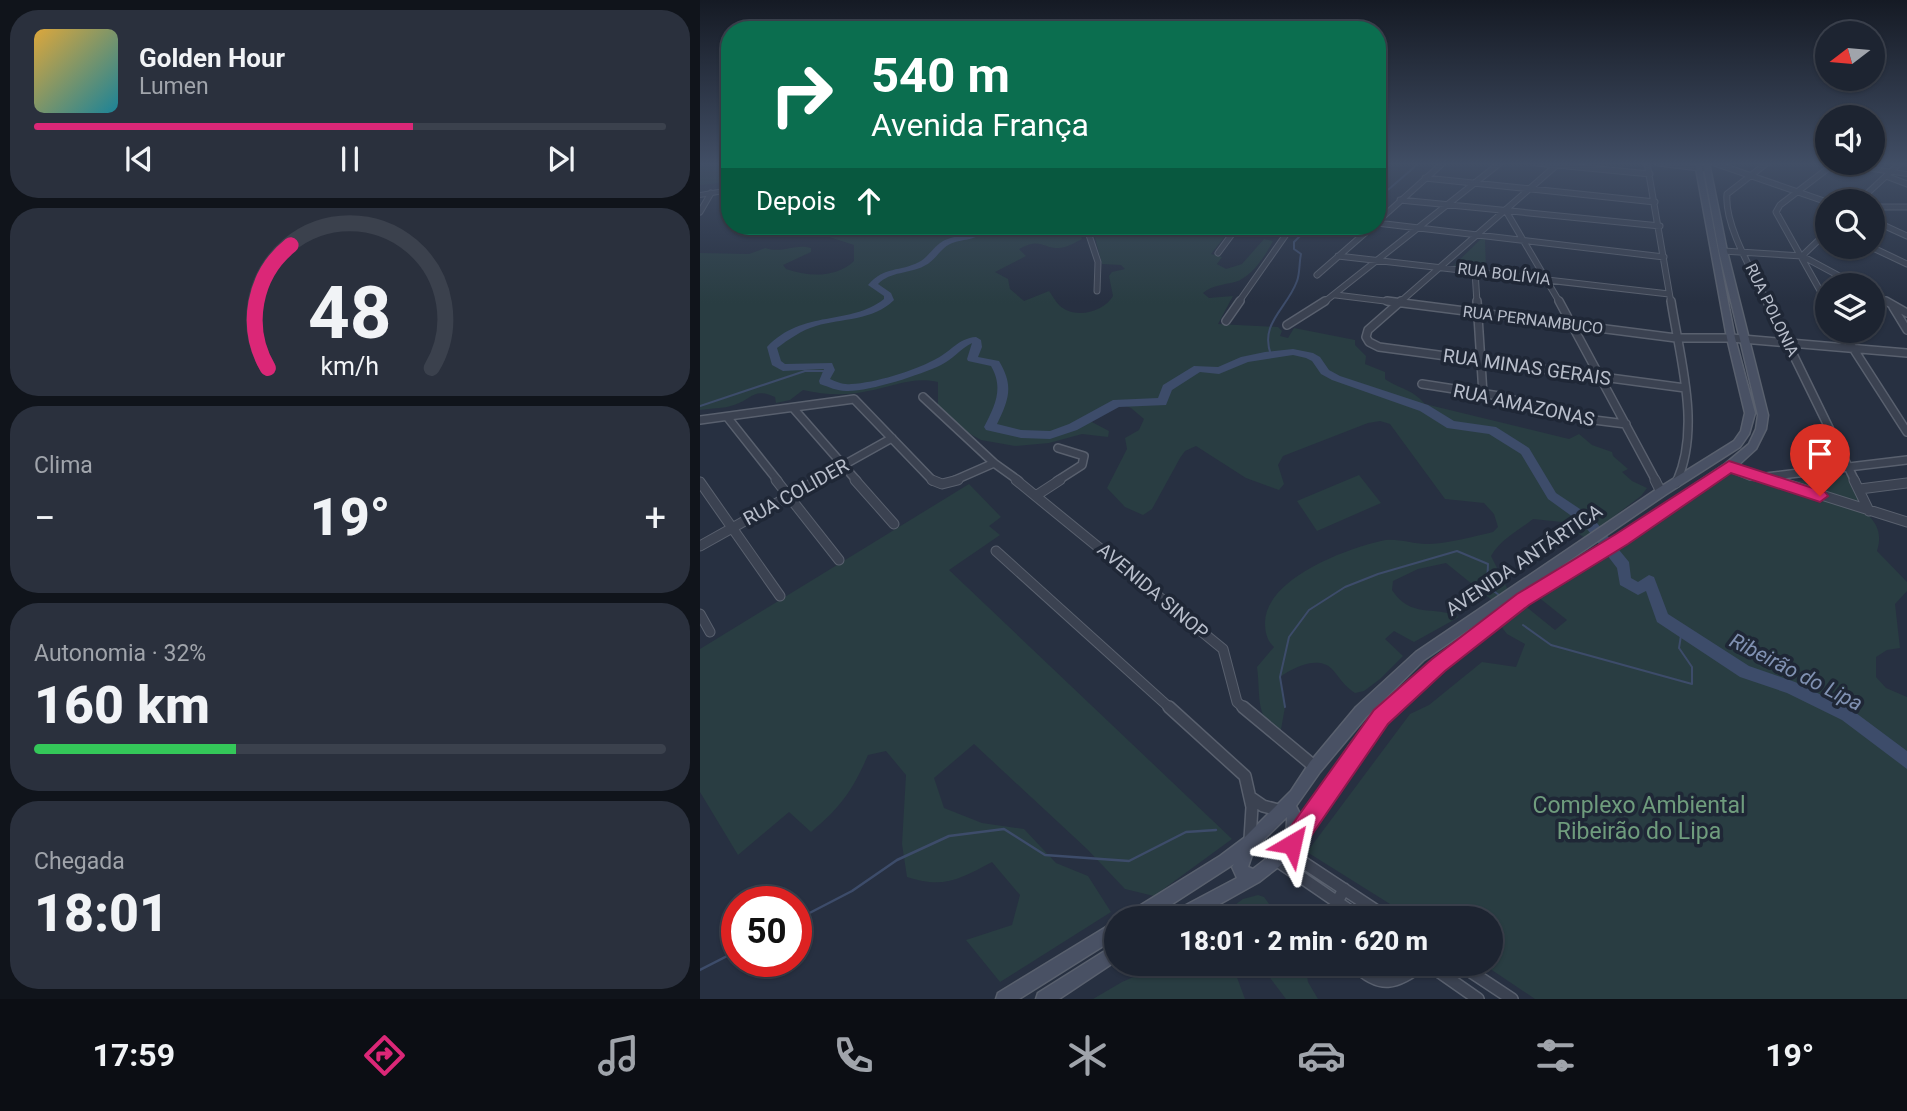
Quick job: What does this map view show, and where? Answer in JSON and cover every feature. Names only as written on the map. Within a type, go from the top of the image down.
[{"type":"main road","name":"AVENIDA ANTÁRTICA","points":[[1154,906],[1249,843],[1282,811],[1361,712],[1420,656],[1661,492],[1737,444],[1749,423],[1750,413],[1731,338],[1710,210]]},
{"type":"main road","name":"AVENIDA ANTÁRTICA","points":[[1201,906],[1254,877],[1285,852],[1381,717],[1438,665],[1523,599],[1622,539],[1729,467],[1753,446],[1761,429],[1763,415],[1714,210]]},
{"type":"main road","points":[[1718,271],[1728,272]]},
{"type":"main road","points":[[1714,458],[1729,467]]},
{"type":"main road","points":[[1282,811],[1290,809],[1295,817],[1285,852]]},
{"type":"main road","points":[[1249,843],[1240,867],[1243,873],[1254,877]]},
{"type":"main road","points":[[1004,999],[1104,936]]},
{"type":"main road","points":[[1044,999],[1104,960]]},
{"type":"street","points":[[1287,325],[1336,295],[1440,210]]},
{"type":"street","points":[[1492,210],[1660,226]]},
{"type":"street","points":[[1657,210],[1689,423],[1688,449],[1676,483]]},
{"type":"street","name":"RUA POLONIA","points":[[1728,210],[1743,252],[1850,467],[1869,511]]},
{"type":"street","points":[[1777,210],[1776,212],[1815,281]]},
{"type":"street","points":[[1398,303],[1506,211]]},
{"type":"street","points":[[1506,211],[1601,376],[1661,492]]},
{"type":"street","points":[[1386,223],[1664,257]]},
{"type":"street","points":[[1885,226],[1907,236]]},
{"type":"street","points":[[1090,235],[1100,259],[1097,291]]},
{"type":"street","points":[[1217,253],[1231,235]]},
{"type":"street","points":[[1226,321],[1286,235]]},
{"type":"street","points":[[1317,275],[1362,235]]},
{"type":"street","points":[[1801,256],[1815,243]]},
{"type":"street","points":[[1723,251],[1801,256],[1833,273]]},
{"type":"street","points":[[1885,254],[1907,264]]},
{"type":"street","name":"RUA BOLÍVIA","points":[[1338,256],[1379,258],[1669,294]]},
{"type":"street","points":[[1475,271],[1483,394]]},
{"type":"street","name":"RUA PERNAMBUCO","points":[[1336,295],[1676,338],[1731,338],[1907,353]]},
{"type":"street","points":[[1885,300],[1907,313]]},
{"type":"street","name":"RUA MINAS GERAIS","points":[[1398,303],[1368,330],[1366,337],[1369,342],[1379,347],[1685,388]]},
{"type":"street","points":[[1892,304],[1907,330]]},
{"type":"street","points":[[1848,343],[1907,432]]},
{"type":"street","name":"RUA AMAZONAS","points":[[1422,384],[1483,394],[1578,418],[1626,424]]},
{"type":"street","name":"AVENIDA SINOP","points":[[923,397],[994,463],[1037,495],[1223,649],[1237,702],[1315,767]]},
{"type":"street","points":[[700,421],[854,399],[940,484],[950,484],[977,468],[994,463]]},
{"type":"street","points":[[794,409],[894,524]]},
{"type":"street","points":[[728,418],[838,560]]},
{"type":"street","name":"RUA COLIDER","points":[[700,546],[892,438]]},
{"type":"street","points":[[1037,495],[1082,465],[1085,460],[1084,456],[1058,448]]},
{"type":"street","points":[[1729,467],[1751,476],[1766,477],[1907,460]]},
{"type":"street","points":[[1766,477],[1907,523]]},
{"type":"street","points":[[700,482],[780,596]]},
{"type":"street","points":[[1860,489],[1907,483]]},
{"type":"street","points":[[996,551],[1245,776],[1253,826],[1249,843]]},
{"type":"street","points":[[700,614],[709,632]]},
{"type":"street","points":[[1250,797],[1263,806],[1282,811]]},
{"type":"street","points":[[1285,852],[1369,906]]},
{"type":"street","points":[[1285,852],[1343,906]]},
{"type":"street","points":[[1338,906],[1337,902],[1344,889]]},
{"type":"street","points":[[1367,976],[1387,984],[1407,976]]},
{"type":"street","points":[[1443,976],[1478,999]]},
{"type":"street","points":[[1477,976],[1512,999]]},
{"type":"green space","points":[[823,235],[1081,235],[1082,239],[1062,248],[1036,243],[1019,249],[1026,256],[995,272],[1008,279],[1010,289],[1024,301],[1049,291],[1065,310],[1080,313],[1096,310],[1109,302],[1113,296],[1109,276],[1112,272],[1125,269],[1121,265],[1102,264],[1094,235],[1226,235],[1211,254],[1222,257],[1217,264],[1226,269],[1242,264],[1264,239],[1273,241],[1247,276],[1203,293],[1209,298],[1233,296],[1218,324],[1278,327],[1282,331],[1280,336],[1288,338],[1294,328],[1355,340],[1355,345],[1366,356],[1365,364],[1385,372],[1385,379],[1410,392],[1425,404],[1569,439],[1579,434],[1592,445],[1612,452],[1628,469],[1622,472],[1632,481],[1647,488],[1641,496],[1585,538],[1562,522],[1533,519],[1510,536],[1491,556],[1509,592],[1493,601],[1446,563],[1418,569],[1393,581],[1392,590],[1407,605],[1459,617],[1414,642],[1394,631],[1385,639],[1403,656],[1364,691],[1355,693],[1332,669],[1320,663],[1306,664],[1280,677],[1285,707],[1280,735],[1262,713],[1257,667],[1274,647],[1267,636],[1265,623],[1269,607],[1278,593],[1310,568],[1366,545],[1387,540],[1437,543],[1493,532],[1498,527],[1494,514],[1484,503],[1445,499],[1390,424],[1380,421],[1368,423],[1283,456],[1278,465],[1284,484],[1279,490],[1246,478],[1196,446],[1185,451],[1152,509],[1143,515],[1125,507],[1107,488],[1127,449],[1125,438],[1139,430],[1144,419],[1131,408],[1118,403],[1086,419],[1109,431],[1108,437],[1082,434],[1049,443],[1015,446],[981,440],[961,429],[938,406],[938,382],[929,380],[911,381],[852,394],[803,390],[790,400],[776,403],[775,397],[762,393],[730,406],[700,410],[700,253],[749,254],[765,248],[811,248],[811,252],[783,265],[786,269],[804,274],[822,274],[839,271],[854,261],[854,245]]},
{"type":"green space","points":[[1481,239],[1485,239],[1486,270],[1452,267]]},
{"type":"green space","name":"Complexo Ambiental Ribeirão do Lipa","points":[[1731,471],[1866,513],[1878,530],[1877,551],[1907,582],[1907,591],[1895,604],[1900,648],[1887,650],[1876,657],[1876,677],[1886,688],[1907,697],[1907,999],[1535,999],[1501,976],[1503,976],[1503,906],[1393,906],[1307,852],[1410,714],[1429,705],[1482,662],[1516,667],[1525,644],[1507,634],[1497,621],[1524,605],[1555,630],[1567,620],[1537,596],[1687,503]]},
{"type":"green space","points":[[1849,474],[1865,504],[1784,483]]},
{"type":"green space","points":[[1359,475],[1381,503],[1317,531],[1297,501]]},
{"type":"green space","points":[[969,484],[1001,517],[989,526],[1000,535],[949,570],[1232,839],[1154,896],[1125,889],[1087,849],[974,744],[934,778],[944,808],[982,823],[1024,829],[1056,863],[1088,876],[1107,906],[1104,906],[1104,916],[1000,982],[966,940],[1012,925],[1020,895],[992,862],[942,882],[907,877],[902,844],[906,775],[886,751],[868,755],[845,798],[811,832],[789,812],[738,855],[700,792],[700,649]]},
{"type":"green space","points":[[1258,895],[1264,897],[1271,906],[1234,906],[1243,899]]},
{"type":"green space","points":[[1136,976],[1236,976],[1245,999],[1093,999]]},
{"type":"green space","points":[[1269,976],[1307,976],[1318,999],[1286,999]]},
{"type":"waterway","name":"Ribeirão do Lipa","points":[[975,235],[951,241],[922,264],[889,273],[878,279],[873,285],[888,295],[889,300],[872,311],[811,324],[786,337],[772,347],[776,363],[783,368],[828,365],[830,370],[824,381],[838,387],[850,388],[927,367],[944,359],[963,344],[976,340],[977,347],[972,359],[995,363],[1003,380],[1003,395],[990,427],[1021,434],[1050,435],[1073,427],[1117,403],[1162,402],[1167,388],[1198,368],[1219,371],[1245,359],[1265,355],[1293,352],[1309,355],[1316,359],[1325,372],[1336,378],[1424,408],[1451,425],[1492,430],[1525,451],[1552,496],[1588,521],[1624,566],[1625,581],[1638,589],[1649,581],[1662,618],[1745,672],[1790,687],[1847,715],[1907,761]]},
{"type":"waterway","points":[[1271,355],[1268,344],[1271,325],[1293,291],[1298,278],[1301,254],[1294,249],[1294,242],[1301,235]]},
{"type":"waterway","points":[[700,406],[805,371],[829,371]]},
{"type":"waterway","points":[[1285,707],[1280,677],[1289,637],[1309,610],[1345,587],[1378,574],[1457,551],[1488,564],[1487,586],[1499,595]]},
{"type":"waterway","points":[[1523,625],[1551,645],[1692,684],[1692,667],[1679,648],[1682,629]]},
{"type":"waterway","points":[[812,912],[852,891],[897,860],[949,836],[1004,829],[1045,855],[1129,861],[1186,832],[1216,830]]},
{"type":"waterway","points":[[700,970],[721,959]]},
{"type":"route","points":[[1292,844],[1354,751],[1381,717],[1438,665],[1523,599],[1622,539],[1729,467],[1820,496]]}]
